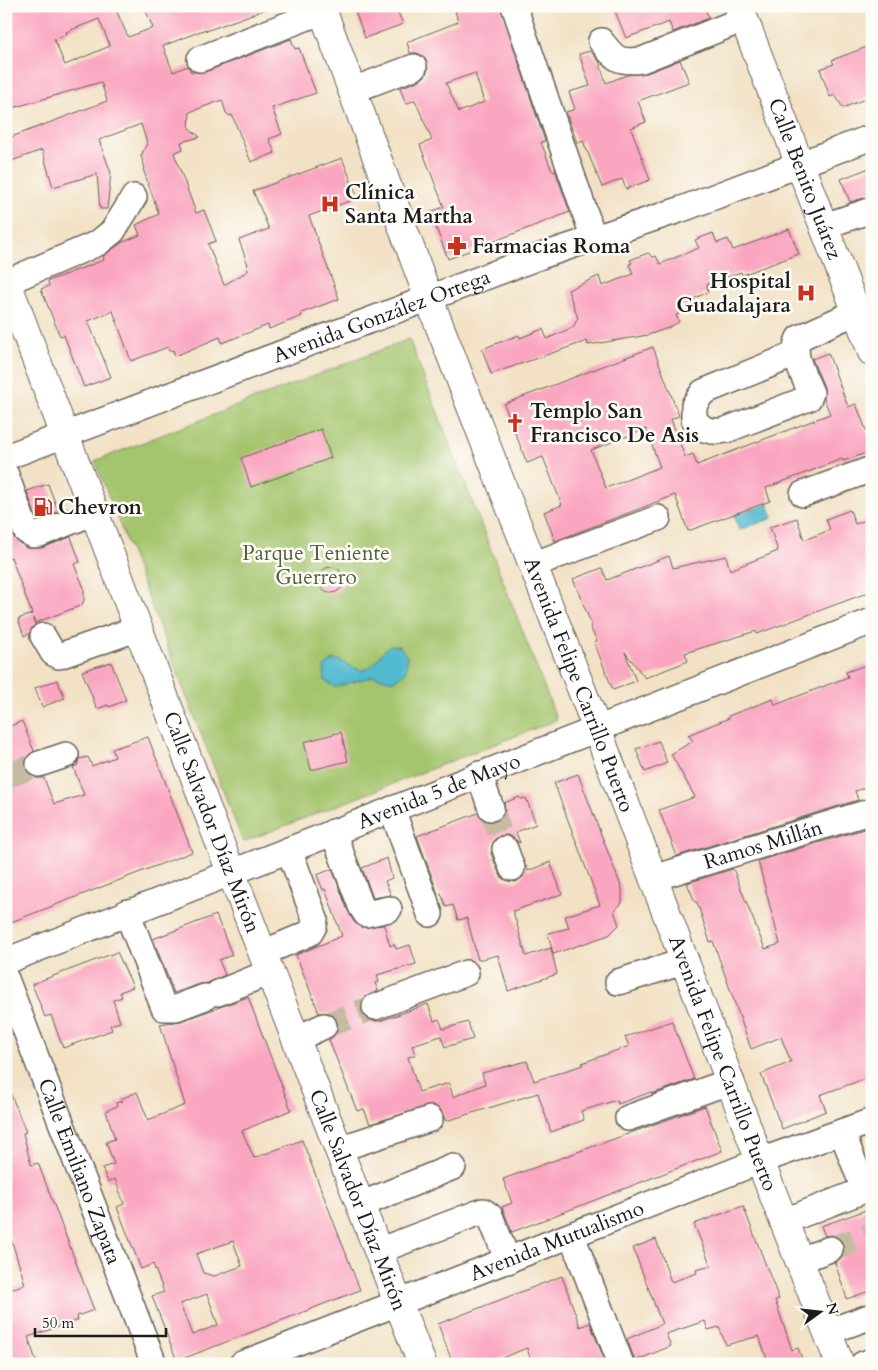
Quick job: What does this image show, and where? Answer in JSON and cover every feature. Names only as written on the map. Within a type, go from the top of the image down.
[{"type":"main road","name":"Avenida Felipe Carrillo Puerto","points":[[322,9],[429,299],[597,729],[686,961],[760,1162],[785,1221],[840,1364]]},
{"type":"main road","name":"Calle Benito Juárez","points":[[741,13],[824,226],[863,318],[872,352]]},
{"type":"main road","name":"Calle Salvador Díaz Mirón","points":[[7,281],[231,872],[422,1364]]},
{"type":"street","points":[[514,6],[594,239]]},
{"type":"street","points":[[200,59],[322,9]]},
{"type":"street","points":[[601,41],[615,59],[627,62],[642,60],[741,13]]},
{"type":"street","points":[[353,90],[414,68]]},
{"type":"street","name":"Avenida González Ortega","points":[[6,457],[429,299],[594,239],[682,210],[872,137]]},
{"type":"street","points":[[7,281],[98,243],[113,231],[134,197]]},
{"type":"street","points":[[824,226],[872,210]]},
{"type":"street","points":[[796,354],[796,345],[800,338],[863,318]]},
{"type":"street","points":[[803,494],[872,470]]},
{"type":"street","points":[[6,475],[26,531],[32,535],[40,534],[95,512]]},
{"type":"street","points":[[532,565],[658,518]]},
{"type":"street","name":"Avenida 5 de Mayo","points":[[6,961],[872,621]]},
{"type":"street","points":[[43,636],[53,653],[59,656],[138,628]]},
{"type":"street","points":[[39,764],[66,755]]},
{"type":"street","points":[[479,774],[491,808]]},
{"type":"street","points":[[392,809],[430,914]]},
{"type":"street","name":"Ramos Millán","points":[[654,878],[872,811]]},
{"type":"street","points":[[333,832],[361,906],[366,914],[389,909]]},
{"type":"street","points":[[127,912],[164,1008],[176,1008],[212,995],[310,933],[314,926],[315,919],[289,850]]},
{"type":"street","points":[[618,982],[686,961]]},
{"type":"street","points":[[375,1007],[466,972]]},
{"type":"street","name":"Calle Emiliano Zapata","points":[[6,979],[154,1364]]},
{"type":"street","points":[[296,1039],[324,1026]]},
{"type":"street","points":[[628,1118],[731,1081]]},
{"type":"street","points":[[339,1150],[430,1119]]},
{"type":"street","name":"Avenida Mutualismo","points":[[242,1364],[760,1162],[872,1122]]},
{"type":"street","points":[[785,1221],[868,1188],[842,1132]]},
{"type":"street","points":[[360,1205],[453,1167]]},
{"type":"street","points":[[378,1251],[482,1211],[490,1216],[508,1261]]},
{"type":"street","points":[[572,1236],[621,1364]]},
{"type":"street","points":[[800,1260],[830,1249]]},
{"type":"street","points":[[827,1332],[872,1316]]},
{"type":"street","points":[[863,1364],[872,1361]]},
{"type":"green space","name":"Parque Teniente Guerrero","points":[[409,339],[557,720],[243,842],[95,461]]},
{"type":"water","points":[[768,504],[773,518],[739,530],[734,515]]},
{"type":"water","points":[[391,645],[399,646],[407,656],[406,672],[393,681],[374,676],[335,687],[325,681],[324,667],[333,660],[364,670],[373,665]]},
{"type":"building","points":[[6,6],[129,6],[117,12],[128,37],[153,28],[144,6],[269,6],[269,8],[163,46],[173,72],[188,66],[191,72],[205,72],[291,39],[295,49],[299,48],[316,93],[272,108],[282,134],[269,139],[275,153],[251,162],[232,115],[230,116],[226,113],[222,100],[190,112],[189,128],[200,137],[181,142],[183,149],[174,153],[196,213],[204,210],[216,241],[208,244],[224,285],[248,271],[246,266],[248,265],[239,240],[269,229],[253,191],[342,158],[358,198],[309,216],[339,299],[301,313],[302,316],[269,329],[268,325],[222,343],[220,337],[175,356],[173,350],[169,351],[168,347],[131,361],[113,311],[88,321],[111,377],[84,387],[64,335],[60,336],[41,289],[49,286],[48,281],[104,260],[103,256],[121,243],[140,235],[136,225],[159,214],[143,169],[145,168],[141,156],[147,143],[141,124],[99,140],[111,173],[107,209],[100,209],[97,174],[53,187],[42,150],[6,163],[6,139],[107,101],[101,82],[6,110]],"holes":[[[99,19],[110,46],[65,65],[54,39],[67,34],[66,32]]]},
{"type":"building","points":[[353,6],[395,6],[403,24],[365,38]]},
{"type":"building","points":[[454,6],[500,6],[545,141],[541,142],[552,171],[555,170],[570,212],[448,259],[430,212],[444,207],[420,145],[432,140],[415,100],[406,104],[400,88],[420,80],[425,76],[428,69],[423,56],[417,53],[410,53],[407,42],[458,22]],"holes":[[[475,73],[484,102],[459,112],[446,83]]]},
{"type":"building","points":[[613,6],[704,6],[709,18],[673,32],[669,22],[626,38]]},
{"type":"building","points":[[872,45],[872,96],[843,108],[835,95],[830,97],[820,69],[834,64],[832,60]]},
{"type":"building","points":[[590,51],[599,61],[606,83],[627,75],[647,73],[680,60],[689,82],[638,101],[646,122],[631,128],[650,180],[626,189],[622,179],[602,187],[583,141],[577,143],[566,112],[575,109],[569,92],[590,86],[579,54]]},
{"type":"building","points":[[872,167],[872,196],[850,202],[841,179]]},
{"type":"building","points":[[789,229],[799,254],[742,275],[741,272],[707,284],[708,292],[693,299],[696,307],[676,315],[679,322],[668,328],[648,335],[588,345],[587,341],[491,374],[482,349],[519,335],[520,338],[543,329],[547,339],[573,327],[578,318],[568,290],[599,276],[602,286],[633,274],[629,264],[632,263],[630,260],[648,253],[653,257],[656,256],[660,264],[699,248],[695,240],[713,233],[717,243],[728,239],[733,250]]},
{"type":"building","points":[[653,347],[679,416],[671,419],[685,457],[693,454],[697,465],[830,414],[824,399],[824,387],[812,359],[828,353],[848,407],[856,404],[872,445],[872,451],[843,461],[842,459],[766,488],[770,501],[688,531],[675,495],[555,541],[544,512],[562,505],[543,457],[527,463],[504,404]],"holes":[[[646,429],[660,467],[606,488],[591,450]]]},
{"type":"building","points":[[321,429],[331,458],[251,487],[241,458]]},
{"type":"building","name":"Chevron","points":[[48,484],[58,511],[37,520],[27,491]]},
{"type":"building","points":[[850,510],[855,524],[872,518],[872,591],[757,634],[756,631],[685,653],[688,661],[645,678],[625,652],[636,681],[613,690],[594,642],[597,641],[590,627],[592,626],[573,579],[602,568],[607,580],[669,556],[673,568],[726,556],[730,570],[778,551],[770,527],[797,518],[804,540],[830,530],[826,519]]},
{"type":"building","points":[[6,522],[13,536],[26,548],[42,548],[71,537],[80,562],[74,564],[84,588],[82,605],[35,623],[33,618],[35,624],[29,634],[24,636],[18,619],[32,614],[11,557],[6,559]]},
{"type":"building","points":[[331,567],[340,571],[344,580],[340,589],[331,593],[322,589],[318,580],[322,571]]},
{"type":"building","points":[[111,662],[126,700],[109,707],[108,705],[97,709],[82,671]]},
{"type":"building","points":[[872,663],[872,786],[855,791],[858,800],[677,856],[659,810],[695,797],[671,754],[693,741],[688,735],[729,718],[728,716],[773,699],[775,705],[848,677],[846,672]]},
{"type":"building","points":[[57,680],[65,698],[42,707],[35,688]]},
{"type":"building","points":[[22,721],[34,751],[25,761],[26,769],[36,778],[44,778],[54,804],[84,795],[73,767],[77,766],[79,759],[88,757],[92,766],[115,757],[112,749],[148,737],[192,852],[6,924],[6,872],[9,870],[6,862],[6,728]]},
{"type":"building","points":[[341,732],[348,761],[311,770],[304,742]]},
{"type":"building","points":[[659,741],[667,763],[645,772],[636,749]]},
{"type":"building","points":[[578,774],[622,889],[622,903],[614,911],[619,925],[609,935],[553,954],[548,933],[569,928],[565,916],[600,905],[554,783]]},
{"type":"building","points":[[519,797],[521,799],[526,798],[536,824],[516,832],[520,843],[507,835],[500,836],[494,840],[491,853],[499,873],[503,879],[516,882],[523,877],[526,866],[528,871],[550,862],[562,894],[513,911],[526,956],[551,948],[557,974],[508,991],[498,955],[478,960],[467,918],[458,920],[453,905],[446,907],[441,893],[438,894],[417,836],[478,813],[488,822],[496,821],[505,811],[504,803]]},
{"type":"building","points":[[864,829],[872,854],[872,1076],[820,1095],[826,1111],[782,1129],[761,1074],[791,1062],[781,1037],[751,1049],[713,941],[710,942],[697,902],[695,902],[687,883],[733,869],[765,949],[780,944],[758,861]]},
{"type":"building","points":[[387,858],[392,878],[385,881],[391,895],[373,898],[362,868]]},
{"type":"building","points":[[332,869],[354,922],[361,927],[384,925],[390,946],[394,944],[396,949],[410,945],[416,964],[377,975],[379,982],[375,983],[378,991],[364,998],[361,1004],[361,1012],[366,1018],[372,1021],[380,1021],[428,1004],[434,1021],[439,1019],[443,1029],[468,1022],[473,1039],[445,1047],[441,1036],[412,1045],[415,1055],[408,1057],[419,1092],[449,1083],[453,1097],[485,1084],[482,1073],[527,1061],[534,1081],[583,1065],[582,1063],[629,1046],[625,1037],[672,1021],[694,1079],[618,1104],[617,1100],[581,1111],[584,1120],[551,1132],[538,1093],[446,1121],[440,1109],[432,1105],[370,1124],[364,1109],[357,1111],[329,1040],[336,1034],[337,1020],[332,1014],[319,1013],[296,955],[342,936],[325,889],[323,890],[317,875]]},
{"type":"building","points":[[216,915],[232,955],[219,960],[225,975],[208,983],[174,993],[153,939]]},
{"type":"building","points":[[117,952],[133,987],[120,992],[122,997],[113,1000],[120,1022],[110,1025],[112,1030],[63,1048],[51,1015],[45,1017],[32,984]]},
{"type":"building","points":[[248,997],[291,1110],[242,1131],[254,1158],[302,1140],[360,1290],[177,1361],[152,1296],[164,1292],[153,1264],[141,1269],[117,1207],[124,1204],[115,1179],[108,1182],[102,1168],[114,1164],[106,1142],[115,1139],[106,1111],[117,1106],[116,1103],[122,1101],[121,1099],[137,1092],[148,1120],[185,1105],[160,1024],[181,1021]],"holes":[[[233,1241],[242,1266],[214,1276],[203,1273],[196,1254]],[[207,1294],[218,1325],[192,1335],[180,1304]]]},
{"type":"building","points":[[6,1082],[26,1132],[23,1133],[31,1165],[38,1163],[94,1310],[77,1316],[78,1320],[28,1337],[37,1364],[6,1364],[6,1291],[25,1284],[9,1232],[6,1232]]},
{"type":"building","points":[[705,1106],[722,1151],[512,1232],[502,1207],[512,1203],[503,1179]]},
{"type":"building","points":[[743,1206],[779,1299],[775,1300],[792,1350],[798,1348],[804,1364],[760,1364],[759,1362],[767,1359],[759,1336],[726,1345],[719,1327],[708,1330],[705,1321],[666,1334],[671,1346],[635,1361],[627,1339],[662,1324],[633,1248],[656,1239],[671,1282],[697,1273],[696,1270],[711,1266],[694,1224]]},
{"type":"building","points":[[872,1208],[872,1290],[847,1299],[835,1263],[841,1258],[844,1245],[839,1238],[832,1235],[825,1236],[821,1226]]},
{"type":"building","points":[[562,1276],[580,1327],[590,1323],[606,1364],[532,1364],[527,1348],[486,1364],[453,1364],[438,1324]]},
{"type":"tunnel","points":[[6,776],[39,764]]},
{"type":"tunnel","points":[[491,808],[505,849]]},
{"type":"tunnel","points":[[324,1026],[375,1007]]},
{"type":"tunnel","points":[[830,1249],[872,1235]]},
{"type":"place","name":"Clínica Santa Martha","points":[[330,204]]},
{"type":"place","name":"Farmacias Roma","points":[[457,246]]},
{"type":"place","name":"Hospital Guadalajara","points":[[806,293]]},
{"type":"place","name":"Templo San Francisco De Asis","points":[[515,423]]},
{"type":"place","name":"Chevron","points":[[43,507]]}]
